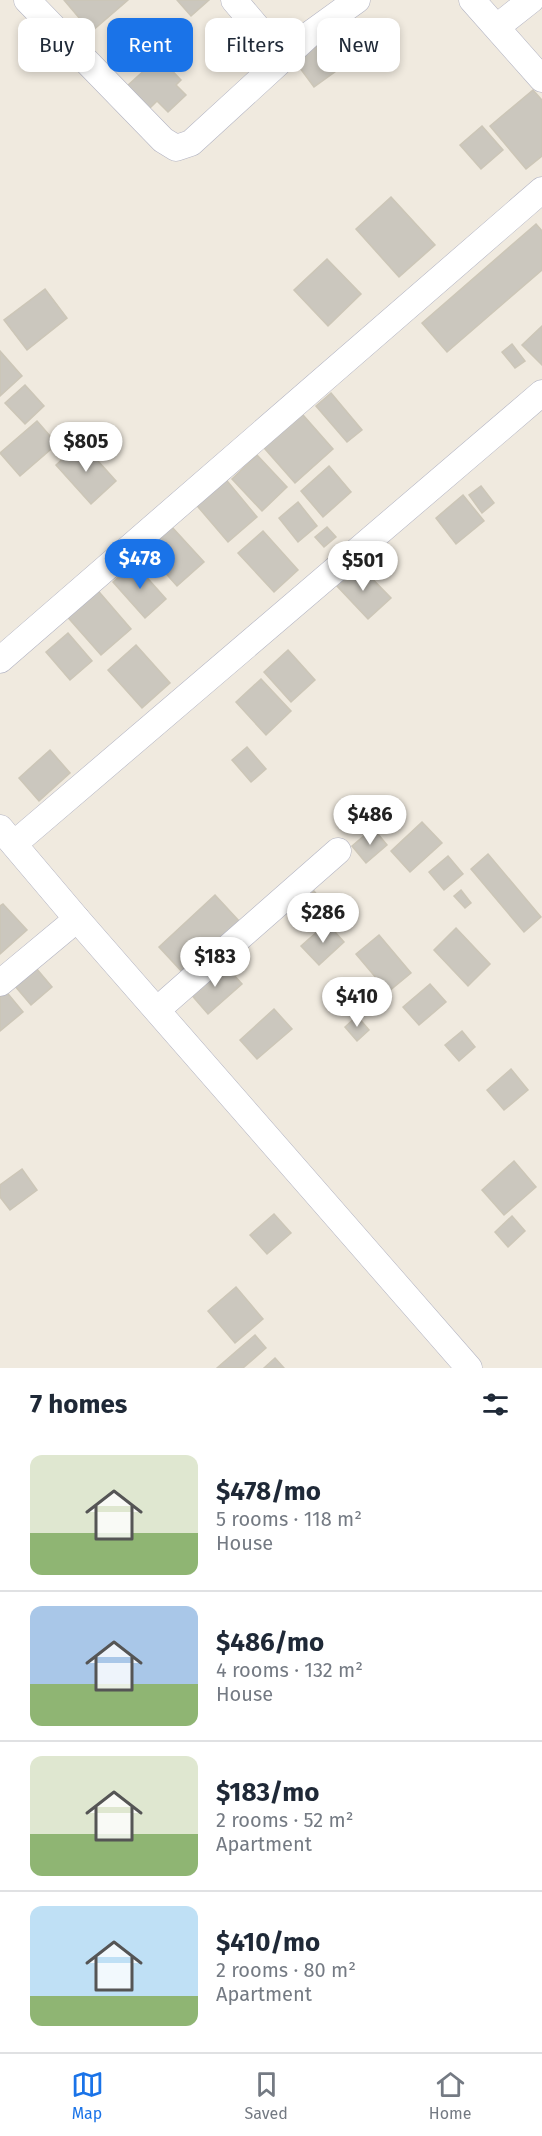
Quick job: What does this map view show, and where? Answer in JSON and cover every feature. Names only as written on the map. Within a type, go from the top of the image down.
[{"type":"street","points":[[27,0],[163,140],[176,148],[191,143],[268,72]]},
{"type":"street","points":[[234,0],[249,18]]},
{"type":"street","points":[[305,38],[357,0]]},
{"type":"street","points":[[472,0],[542,79]]},
{"type":"street","points":[[497,27],[531,0]]},
{"type":"street","points":[[0,660],[542,190]]},
{"type":"street","points":[[469,1368],[7,836],[542,393]]},
{"type":"street","points":[[157,1010],[338,851]]},
{"type":"street","points":[[0,983],[77,919]]},
{"type":"building","points":[[64,0],[128,0],[95,29],[95,18],[79,18]]},
{"type":"building","points":[[177,0],[209,0],[191,16]]},
{"type":"building","points":[[317,37],[317,72],[335,72],[314,87],[303,72],[305,72],[305,46]]},
{"type":"building","points":[[142,72],[173,72],[181,80],[176,85],[186,95],[168,112],[157,101],[149,109],[127,86]]},
{"type":"building","points":[[533,90],[542,100],[542,156],[526,169],[490,126]]},
{"type":"building","points":[[482,126],[503,150],[481,169],[460,145]]},
{"type":"building","points":[[391,197],[435,245],[399,277],[356,229]]},
{"type":"building","points":[[536,224],[542,231],[542,270],[447,352],[422,323]]},
{"type":"building","points":[[327,259],[361,294],[328,326],[294,290]]},
{"type":"building","points":[[45,289],[67,318],[27,350],[4,320]]},
{"type":"building","points":[[542,326],[542,365],[522,345]]},
{"type":"building","points":[[512,344],[525,361],[515,368],[502,352]]},
{"type":"building","points":[[0,351],[22,376],[0,396]]},
{"type":"building","points":[[25,385],[44,406],[25,424],[5,403]]},
{"type":"building","points":[[331,393],[362,430],[347,442],[316,406]]},
{"type":"building","points":[[296,407],[333,449],[295,483],[258,441]]},
{"type":"building","points":[[37,421],[57,444],[20,476],[0,453]]},
{"type":"building","points":[[81,442],[116,481],[91,504],[56,465]]},
{"type":"building","points":[[257,455],[287,487],[262,511],[232,479]]},
{"type":"building","points":[[329,466],[351,492],[323,517],[301,491]]},
{"type":"building","points":[[223,476],[257,517],[228,542],[193,501]]},
{"type":"building","points":[[481,486],[494,503],[482,513],[469,495]]},
{"type":"building","points":[[463,495],[484,521],[456,544],[436,518]]},
{"type":"building","points":[[298,502],[317,526],[298,542],[279,518]]},
{"type":"building","points":[[171,526],[204,562],[177,586],[145,550]]},
{"type":"building","points":[[327,527],[336,537],[324,547],[315,537]]},
{"type":"building","points":[[263,531],[298,570],[274,592],[238,553]]},
{"type":"building","points":[[134,563],[166,599],[145,618],[113,582]]},
{"type":"building","points":[[358,564],[391,598],[368,619],[336,585]]},
{"type":"building","points":[[94,586],[131,629],[101,655],[64,613]]},
{"type":"building","points":[[68,633],[92,661],[70,680],[46,652]]},
{"type":"building","points":[[136,645],[170,683],[142,708],[108,670]]},
{"type":"building","points":[[288,650],[315,680],[291,702],[264,672]]},
{"type":"building","points":[[261,679],[291,711],[266,735],[236,702]]},
{"type":"building","points":[[247,747],[266,769],[251,782],[232,760]]},
{"type":"building","points":[[50,750],[70,773],[39,801],[19,778]]},
{"type":"building","points":[[422,822],[442,843],[410,872],[391,851]]},
{"type":"building","points":[[373,828],[387,845],[366,863],[352,846]]},
{"type":"building","points":[[488,854],[541,917],[524,932],[471,869]]},
{"type":"building","points":[[448,856],[463,874],[444,890],[429,872]]},
{"type":"building","points":[[461,890],[471,903],[465,908],[454,896]]},
{"type":"building","points":[[314,891],[327,907],[304,927],[291,912]]},
{"type":"building","points":[[215,895],[239,921],[183,973],[159,947]]},
{"type":"building","points":[[3,904],[27,930],[0,954],[0,906]]},
{"type":"building","points":[[327,923],[344,942],[319,965],[301,946]]},
{"type":"building","points":[[456,928],[490,964],[468,986],[434,950]]},
{"type":"building","points":[[379,935],[411,973],[388,992],[356,954]]},
{"type":"building","points":[[223,963],[242,984],[208,1014],[189,992]]},
{"type":"building","points":[[36,968],[52,987],[31,1005],[15,986]]},
{"type":"building","points":[[430,984],[446,1002],[419,1025],[403,1007]]},
{"type":"building","points":[[4,989],[23,1012],[0,1031],[0,992]]},
{"type":"building","points":[[274,1009],[292,1029],[257,1059],[240,1040]]},
{"type":"building","points":[[357,1016],[369,1030],[357,1041],[345,1027]]},
{"type":"building","points":[[462,1031],[475,1047],[459,1061],[445,1045]]},
{"type":"building","points":[[511,1069],[528,1090],[504,1110],[487,1090]]},
{"type":"building","points":[[514,1161],[536,1187],[504,1215],[482,1190]]},
{"type":"building","points":[[22,1169],[37,1190],[10,1210],[0,1197],[0,1185]]},
{"type":"building","points":[[274,1214],[291,1233],[267,1254],[250,1235]]},
{"type":"building","points":[[512,1216],[525,1231],[508,1247],[495,1232]]},
{"type":"building","points":[[236,1287],[263,1319],[235,1343],[208,1311]]},
{"type":"building","points":[[255,1335],[266,1348],[243,1368],[217,1368]]},
{"type":"building","points":[[275,1358],[284,1368],[264,1368]]}]
